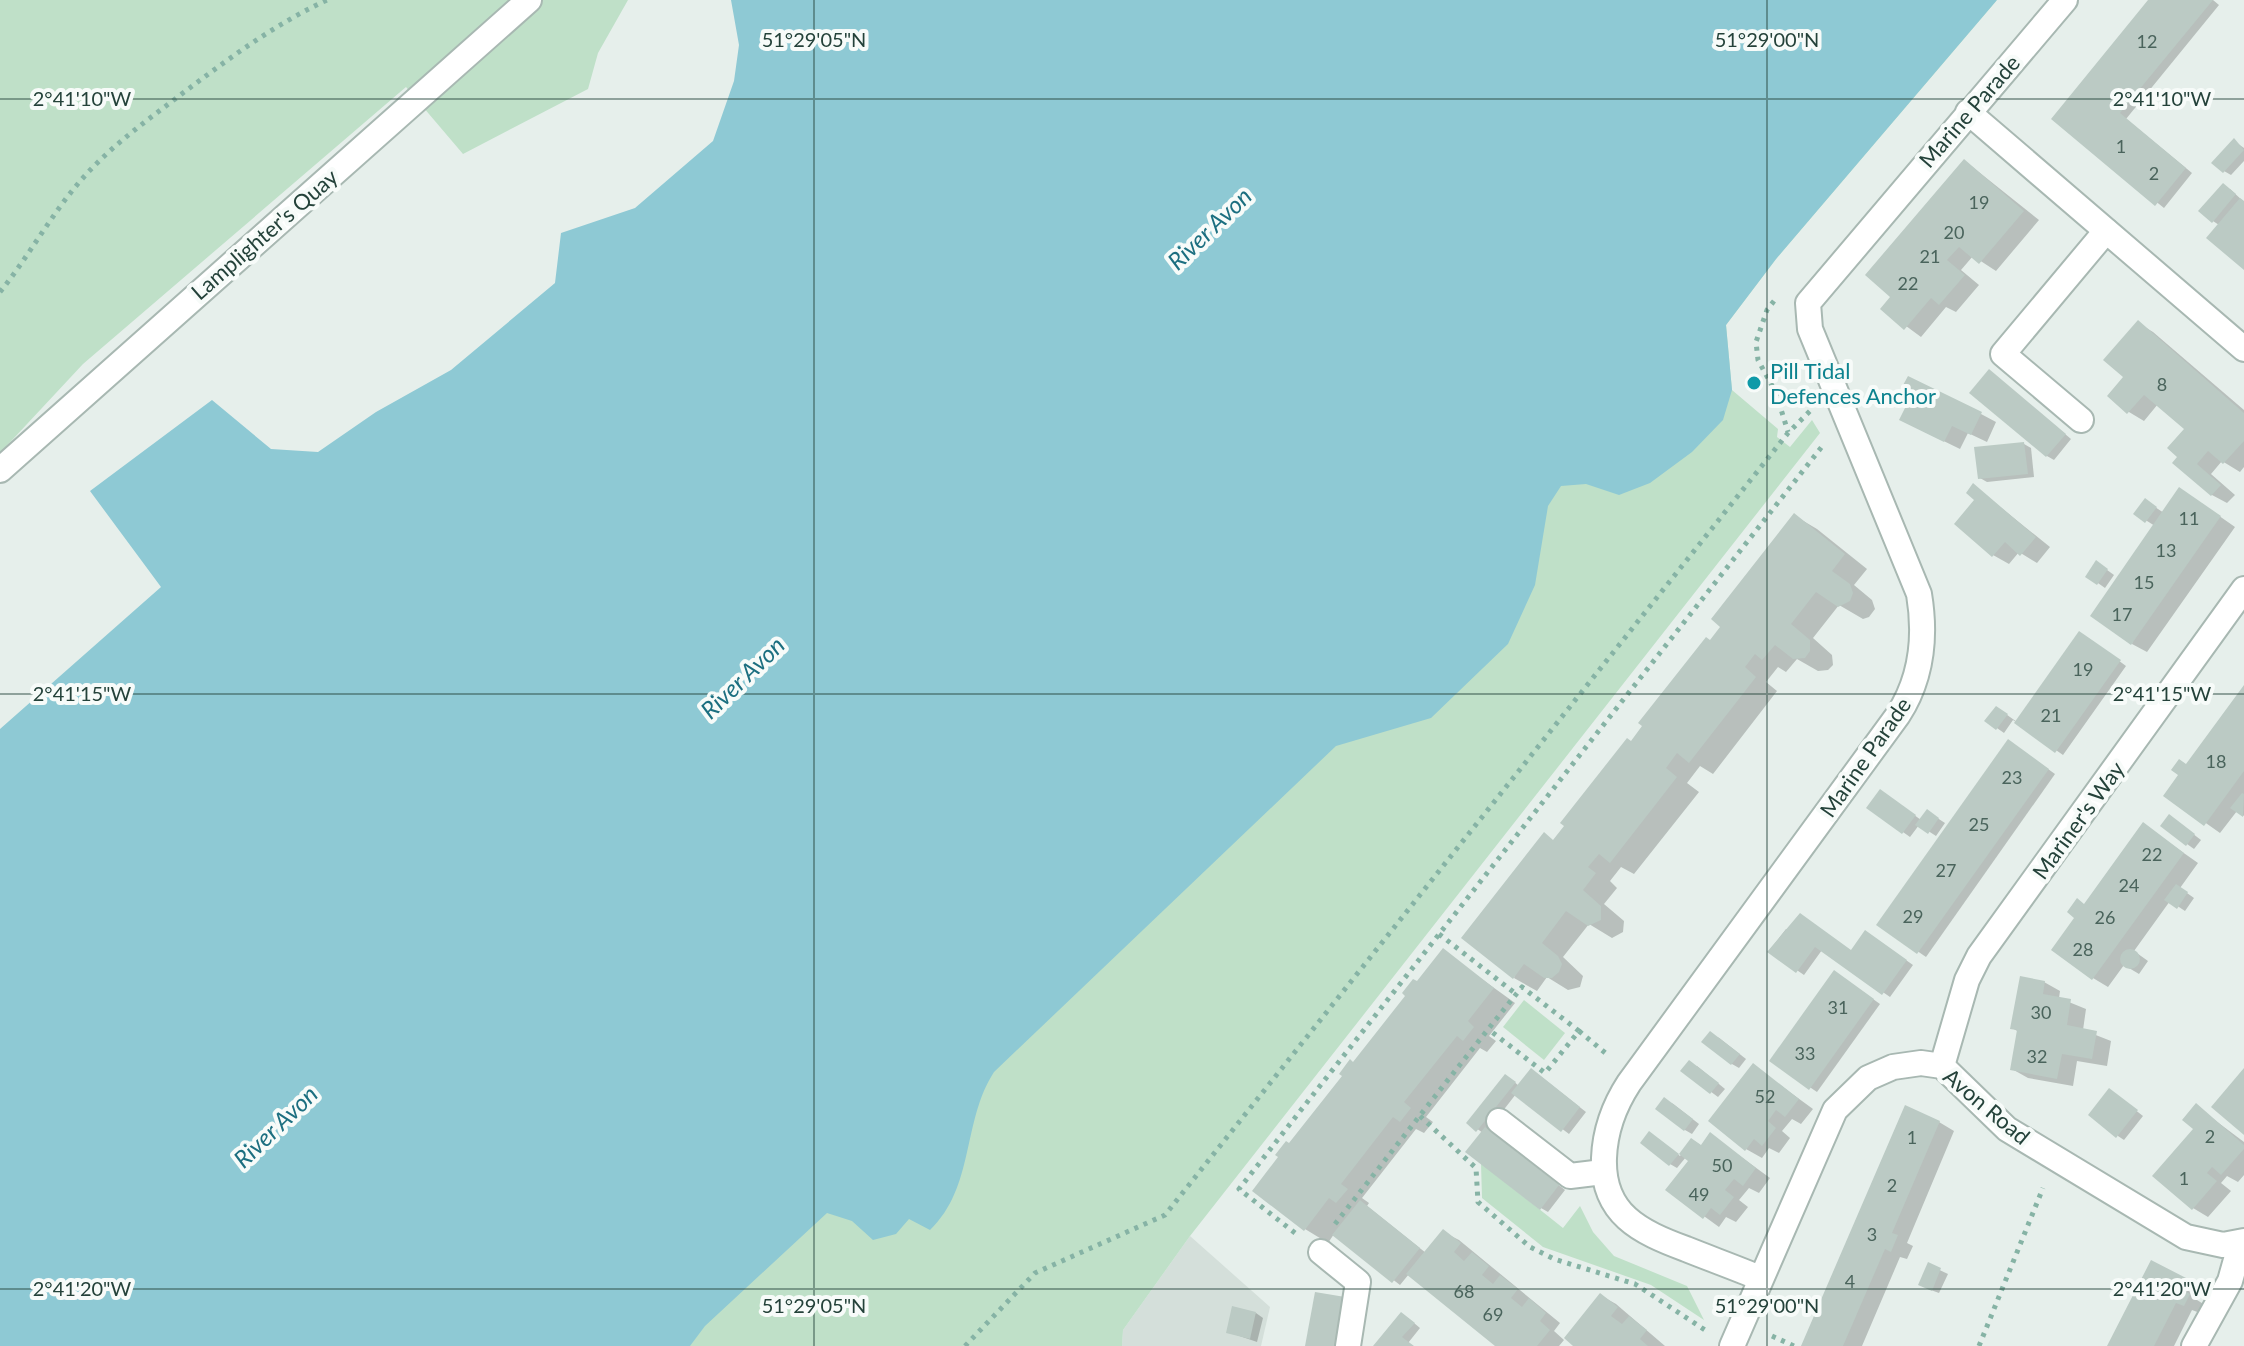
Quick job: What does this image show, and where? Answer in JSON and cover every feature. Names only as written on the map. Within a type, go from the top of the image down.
[{"type":"street","name":"Lamplighter's Quay","points":[[0,470],[529,0]]},
{"type":"street","name":"Marine Parade","points":[[1760,1278],[1659,1239],[1629,1224],[1611,1201],[1603,1172],[1610,1121],[1629,1083],[1898,715],[1915,682],[1922,646],[1919,594],[1810,329],[1808,303],[2065,0]]},
{"type":"street","points":[[1968,112],[2244,349]]},
{"type":"street","points":[[2081,420],[2003,354],[2106,231]]},
{"type":"street","name":"Mariner's Way","points":[[1942,1066],[1967,980],[1979,956],[2244,589]]},
{"type":"street","name":"Avon Road","points":[[1723,1342],[1760,1278],[1843,1100],[1882,1070],[1907,1064],[1942,1066],[1965,1084],[1998,1121],[2055,1159],[2186,1237],[2223,1245],[2243,1242]]},
{"type":"street","points":[[1499,1121],[1570,1176],[1603,1172]]},
{"type":"street","points":[[2194,1346],[2230,1281],[2243,1242]]},
{"type":"street","points":[[1317,1243],[1358,1282],[1348,1346]]},
{"type":"path","points":[[0,292],[30,256],[79,182],[111,148],[240,50],[293,16],[327,0]]},
{"type":"path","points":[[1488,1029],[1545,1073],[1579,1031],[1522,987],[1488,1029],[1420,1116],[1317,1243],[1239,1189],[1847,415]]},
{"type":"path","points":[[965,1346],[1035,1273],[1165,1215],[1788,433]]},
{"type":"path","points":[[1439,934],[1516,994]]},
{"type":"path","points":[[1420,1116],[1476,1168],[1478,1202],[1530,1247],[1554,1259],[1635,1284],[1723,1342]]},
{"type":"path","points":[[1979,1346],[2055,1159]]},
{"type":"shaded area","points":[[1190,1236],[1270,1307],[1261,1346],[1122,1346],[1123,1330]]},
{"type":"green space","points":[[0,0],[628,0],[598,53],[588,89],[463,154],[406,87],[83,364],[0,453]]},
{"type":"green space","points":[[1997,0],[1776,259],[1726,325],[1732,390],[1778,429],[1777,437],[1790,447],[1812,420],[1820,433],[1190,1236],[1123,1330],[1122,1346],[297,1346]]},
{"type":"green space","points":[[1524,1000],[1565,1033],[1544,1060],[1503,1027]]},
{"type":"green space","points":[[1481,1163],[1563,1228],[1580,1206],[1593,1232],[1614,1256],[1687,1286],[1704,1320],[1651,1285],[1543,1247],[1482,1198]]},
{"type":"water","name":"River Avon","points":[[731,0],[1997,0],[1776,259],[1726,325],[1732,390],[1723,420],[1692,452],[1650,483],[1619,495],[1586,484],[1561,486],[1548,506],[1535,585],[1508,644],[1431,718],[1336,746],[994,1072],[977,1111],[954,1194],[930,1230],[909,1219],[896,1234],[873,1240],[852,1221],[827,1213],[705,1326],[690,1346],[0,1346],[0,729],[161,587],[90,491],[212,400],[271,449],[318,452],[376,412],[451,370],[555,283],[561,233],[635,208],[713,141],[734,81],[739,45]]},
{"type":"building","points":[[2148,0],[2213,0],[2120,113],[2186,168],[2155,206],[2051,119]]},
{"type":"building","points":[[2234,138],[2244,150],[2223,173],[2211,163]]},
{"type":"building","points":[[1964,159],[2024,211],[1979,264],[1959,247],[1947,260],[1965,275],[1939,305],[1931,298],[1904,330],[1880,309],[1890,297],[1865,275]]},
{"type":"building","points":[[2223,183],[2236,194],[2212,223],[2198,211]]},
{"type":"building","points":[[2240,198],[2244,201],[2244,270],[2206,238]]},
{"type":"building","points":[[2138,320],[2244,413],[2244,441],[2223,464],[2208,451],[2197,464],[2221,485],[2211,496],[2172,463],[2177,457],[2167,448],[2184,429],[2144,395],[2127,414],[2107,396],[2123,377],[2103,360]]},
{"type":"building","points":[[1989,369],[2066,434],[2046,457],[1969,393]]},
{"type":"building","points":[[1908,376],[1982,412],[1971,435],[1952,426],[1944,442],[1899,420],[1913,392],[1902,387]]},
{"type":"building","points":[[2024,442],[2028,474],[1978,479],[1974,447]]},
{"type":"building","points":[[1973,483],[2036,537],[2020,556],[2005,542],[1992,557],[1954,524],[1974,500],[1966,493]]},
{"type":"building","points":[[2179,487],[2221,516],[2131,645],[2090,616]]},
{"type":"building","points":[[2145,498],[2157,507],[2145,523],[2133,514]]},
{"type":"building","points":[[1794,513],[1845,554],[1832,571],[1850,584],[1853,593],[1850,601],[1838,607],[1816,592],[1791,624],[1810,640],[1810,651],[1805,658],[1793,659],[1775,645],[1762,660],[1755,654],[1745,667],[1756,677],[1689,763],[1677,753],[1666,768],[1677,777],[1610,863],[1599,854],[1588,867],[1596,873],[1583,890],[1601,906],[1601,920],[1588,926],[1566,911],[1542,943],[1558,956],[1562,964],[1559,972],[1552,978],[1544,978],[1524,964],[1513,979],[1461,938],[1544,832],[1553,840],[1564,826],[1560,823],[1627,738],[1631,741],[1642,726],[1638,723],[1706,637],[1710,640],[1720,627],[1711,619]]},
{"type":"building","points":[[2096,560],[2108,569],[2097,585],[2085,577]]},
{"type":"building","points":[[2079,631],[2121,660],[2055,753],[2014,723]]},
{"type":"building","points":[[2244,685],[2244,771],[2204,826],[2163,796],[2178,775],[2171,770],[2179,759],[2186,764]]},
{"type":"building","points":[[1996,706],[2008,714],[1996,730],[1984,721]]},
{"type":"building","points":[[2008,739],[2049,769],[1917,954],[1876,925]]},
{"type":"building","points":[[1880,789],[1916,815],[1902,834],[1866,808]]},
{"type":"building","points":[[2244,794],[2243,817],[2230,808]]},
{"type":"building","points":[[1927,809],[1939,818],[1928,834],[1915,825]]},
{"type":"building","points":[[2169,814],[2195,834],[2186,846],[2160,826]]},
{"type":"building","points":[[2143,822],[2184,853],[2092,980],[2051,950],[2074,918],[2067,912],[2077,898],[2084,904]]},
{"type":"building","points":[[2176,884],[2188,892],[2177,909],[2164,900]]},
{"type":"building","points":[[1800,913],[1851,950],[1865,930],[1907,960],[1882,995],[1815,947],[1796,973],[1767,952]]},
{"type":"building","points":[[1443,948],[1494,988],[1468,1021],[1474,1027],[1463,1041],[1457,1036],[1404,1102],[1411,1108],[1400,1122],[1393,1117],[1341,1184],[1348,1189],[1336,1203],[1329,1198],[1304,1231],[1252,1191],[1278,1157],[1275,1155],[1286,1141],[1289,1143],[1342,1076],[1339,1074],[1350,1059],[1353,1062],[1405,996],[1402,993],[1413,979],[1417,981]]},
{"type":"building","points":[[2130,949],[2137,952],[2140,959],[2137,966],[2130,969],[2123,966],[2120,959],[2123,952]]},
{"type":"building","points":[[1834,970],[1874,999],[1809,1090],[1769,1061]]},
{"type":"building","points":[[2020,976],[2045,981],[2043,994],[2071,999],[2067,1025],[2097,1031],[2092,1059],[2062,1054],[2057,1079],[2010,1070],[2017,1030],[2010,1029]]},
{"type":"building","points":[[1710,1031],[1740,1054],[1731,1065],[1701,1042]]},
{"type":"building","points":[[1689,1060],[1719,1083],[1710,1094],[1680,1071]]},
{"type":"building","points":[[1753,1063],[1799,1099],[1785,1117],[1776,1110],[1768,1121],[1776,1128],[1762,1146],[1754,1139],[1745,1151],[1708,1121]]},
{"type":"building","points":[[1531,1068],[1580,1107],[1561,1132],[1511,1093]]},
{"type":"building","points":[[2244,1068],[2244,1135],[2211,1107]]},
{"type":"building","points":[[1505,1074],[1516,1082],[1476,1132],[1466,1123]]},
{"type":"building","points":[[2109,1088],[2138,1110],[2116,1138],[2088,1115]]},
{"type":"building","points":[[1664,1097],[1693,1119],[1684,1131],[1655,1109]]},
{"type":"building","points":[[2196,1103],[2244,1145],[2244,1149],[2221,1175],[2212,1167],[2207,1173],[2217,1181],[2192,1210],[2152,1176],[2193,1129],[2182,1120]]},
{"type":"building","points":[[1905,1105],[1940,1121],[1892,1233],[1898,1235],[1891,1252],[1885,1249],[1843,1346],[1801,1346]]},
{"type":"building","points":[[1485,1127],[1559,1185],[1540,1210],[1465,1152]]},
{"type":"building","points":[[1649,1131],[1679,1154],[1669,1166],[1640,1143]]},
{"type":"building","points":[[1710,1132],[1756,1168],[1743,1186],[1734,1179],[1725,1190],[1734,1197],[1720,1215],[1711,1208],[1703,1219],[1665,1190],[1688,1161],[1679,1154],[1691,1138],[1701,1145]]},
{"type":"building","points":[[1360,1200],[1420,1248],[1392,1283],[1332,1235]]},
{"type":"building","points":[[1443,1229],[1461,1243],[1454,1252],[1464,1261],[1472,1252],[1489,1266],[1482,1275],[1493,1284],[1500,1275],[1518,1289],[1511,1298],[1522,1307],[1529,1298],[1546,1313],[1540,1321],[1550,1330],[1537,1346],[1495,1346],[1406,1274]]},
{"type":"building","points":[[2151,1260],[2188,1279],[2182,1290],[2190,1294],[2184,1306],[2176,1303],[2154,1346],[2107,1346]]},
{"type":"building","points":[[1928,1262],[1941,1268],[1932,1291],[1918,1285]]},
{"type":"building","points":[[1315,1292],[1345,1297],[1337,1346],[1305,1346]]},
{"type":"building","points":[[1600,1293],[1618,1307],[1611,1316],[1622,1324],[1629,1316],[1647,1330],[1640,1339],[1648,1346],[1573,1346],[1564,1338]]},
{"type":"building","points":[[1232,1306],[1256,1312],[1250,1339],[1226,1333]]},
{"type":"building","points":[[1401,1312],[1415,1323],[1402,1337],[1414,1346],[1373,1346]]},
{"type":"place","name":"Pill Tidal Defences Anchor","points":[[1754,383]]}]
